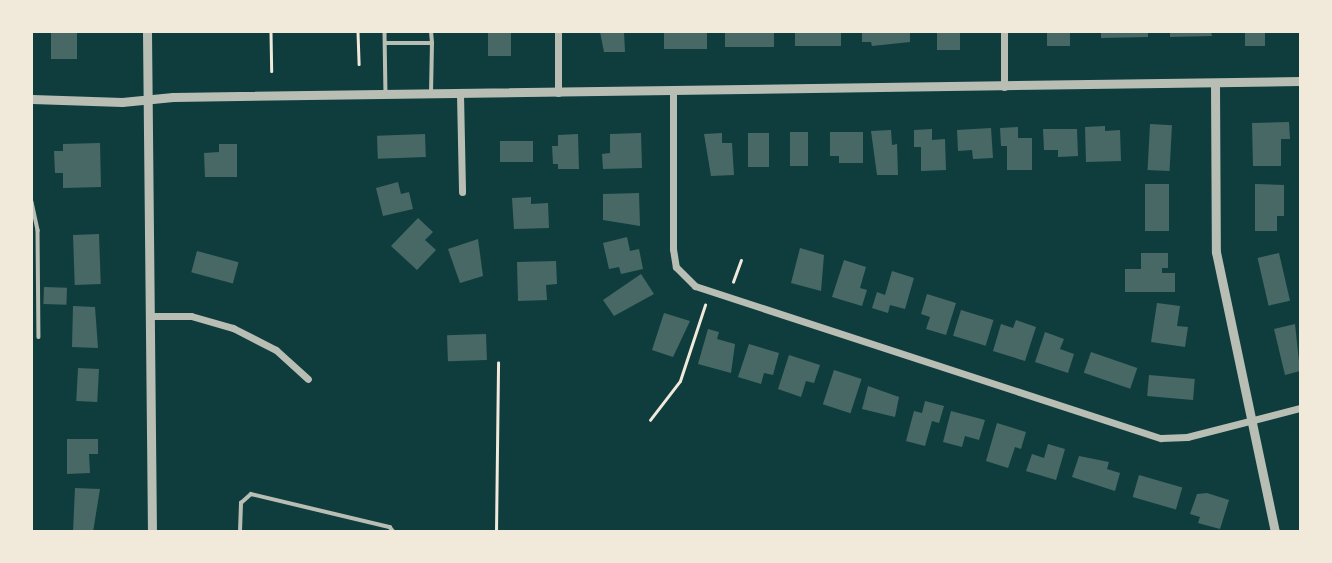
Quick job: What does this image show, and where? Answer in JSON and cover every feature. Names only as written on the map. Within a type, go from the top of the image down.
[{"type":"street","points":[[147,32],[152,531]]},
{"type":"street","points":[[558,32],[558,93]]},
{"type":"street","points":[[1004,32],[1004,87]]},
{"type":"street","points":[[32,99],[1300,81]]},
{"type":"street","points":[[1215,84],[1212,223],[1275,531]]},
{"type":"street","points":[[673,92],[673,249],[684,279],[1133,431],[1187,437],[1300,408]]},
{"type":"street","points":[[460,94],[462,192]]},
{"type":"street","points":[[150,316],[191,316],[233,328],[276,350],[308,379]]},
{"type":"lane","points":[[385,32],[386,96]]},
{"type":"lane","points":[[431,32],[431,95]]},
{"type":"lane","points":[[386,43],[432,43]]},
{"type":"lane","points":[[32,202],[38,230],[39,337]]},
{"type":"lane","points":[[240,531],[241,503],[251,494],[390,527],[394,531]]},
{"type":"path","points":[[271,32],[272,71]]},
{"type":"path","points":[[358,32],[359,64]]},
{"type":"path","points":[[733,282],[741,260]]},
{"type":"path","points":[[650,420],[680,381],[705,305]]},
{"type":"path","points":[[496,531],[498,363]]},
{"type":"building","points":[[51,32],[77,32],[77,59],[51,59]]},
{"type":"building","points":[[488,32],[511,32],[511,56],[488,56]]},
{"type":"building","points":[[600,32],[624,32],[625,52],[604,52]]},
{"type":"building","points":[[664,32],[707,32],[707,49],[664,49]]},
{"type":"building","points":[[725,32],[774,32],[774,47],[725,47]]},
{"type":"building","points":[[795,32],[841,32],[841,46],[795,46]]},
{"type":"building","points":[[862,32],[910,32],[910,42],[872,46],[871,42],[862,42]]},
{"type":"building","points":[[937,32],[960,32],[960,50],[937,50]]},
{"type":"building","points":[[1047,32],[1070,32],[1070,46],[1047,46]]},
{"type":"building","points":[[1101,32],[1148,32],[1148,37],[1101,38]]},
{"type":"building","points":[[1170,32],[1211,32],[1212,36],[1170,37]]},
{"type":"building","points":[[1245,32],[1265,32],[1265,46],[1245,46]]},
{"type":"building","points":[[1289,122],[1290,139],[1281,139],[1281,166],[1253,166],[1252,123]]},
{"type":"building","points":[[1150,124],[1172,125],[1170,171],[1148,170]]},
{"type":"building","points":[[1105,126],[1105,131],[1120,130],[1121,161],[1086,162],[1085,127]]},
{"type":"building","points":[[1018,127],[1018,138],[1032,138],[1032,170],[1007,170],[1007,146],[1001,146],[1000,128]]},
{"type":"building","points":[[991,128],[993,158],[973,159],[972,150],[958,151],[957,130]]},
{"type":"building","points":[[932,129],[932,140],[945,139],[946,170],[921,171],[921,147],[914,147],[914,130]]},
{"type":"building","points":[[1043,129],[1077,129],[1078,156],[1058,157],[1058,150],[1044,150]]},
{"type":"building","points":[[891,130],[892,145],[897,144],[898,175],[877,175],[871,131]]},
{"type":"building","points":[[790,132],[808,132],[808,166],[790,166]]},
{"type":"building","points":[[830,132],[863,132],[863,163],[839,163],[839,156],[830,156]]},
{"type":"building","points":[[641,133],[642,168],[603,169],[602,154],[610,153],[610,134]]},
{"type":"building","points":[[722,133],[722,143],[732,143],[734,175],[711,176],[704,134]]},
{"type":"building","points":[[748,133],[769,133],[769,167],[748,167]]},
{"type":"building","points":[[425,134],[426,157],[378,159],[377,136]]},
{"type":"building","points":[[578,134],[579,169],[558,169],[558,164],[553,164],[552,146],[558,146],[558,135]]},
{"type":"building","points":[[500,141],[533,141],[533,162],[500,162]]},
{"type":"building","points":[[100,143],[101,187],[63,188],[63,173],[55,173],[54,151],[63,151],[63,144]]},
{"type":"building","points":[[219,144],[237,144],[237,177],[205,177],[204,153],[219,152]]},
{"type":"building","points":[[398,182],[401,194],[409,192],[413,209],[383,216],[376,188]]},
{"type":"building","points":[[1145,184],[1169,184],[1169,231],[1145,231]]},
{"type":"building","points":[[1255,184],[1284,185],[1284,216],[1277,216],[1277,231],[1255,231]]},
{"type":"building","points":[[639,193],[640,226],[603,220],[603,194]]},
{"type":"building","points":[[531,197],[531,204],[548,203],[549,228],[514,229],[512,198]]},
{"type":"building","points":[[418,218],[433,232],[425,240],[436,250],[417,270],[391,246]]},
{"type":"building","points":[[99,234],[101,284],[75,285],[73,235]]},
{"type":"building","points":[[627,237],[630,251],[639,249],[643,269],[621,274],[619,267],[609,269],[603,243]]},
{"type":"building","points":[[478,239],[483,276],[460,283],[448,249]]},
{"type":"building","points":[[800,248],[824,255],[821,291],[791,283]]},
{"type":"building","points":[[197,251],[239,262],[233,283],[191,272]]},
{"type":"building","points":[[1141,253],[1168,253],[1168,268],[1162,268],[1162,273],[1175,273],[1175,292],[1125,292],[1125,269],[1141,269]]},
{"type":"building","points":[[1279,253],[1290,301],[1269,306],[1258,258]]},
{"type":"building","points":[[844,260],[866,267],[860,288],[867,290],[862,306],[832,297]]},
{"type":"building","points":[[556,261],[557,284],[546,285],[547,300],[518,301],[517,262]]},
{"type":"building","points":[[892,271],[914,278],[905,309],[890,305],[888,313],[872,308],[877,292],[885,295]]},
{"type":"building","points":[[641,274],[654,294],[614,316],[603,300]]},
{"type":"building","points":[[44,287],[67,288],[66,305],[43,304]]},
{"type":"building","points":[[927,294],[956,303],[946,335],[926,329],[930,317],[921,314]]},
{"type":"building","points":[[1157,303],[1180,306],[1177,326],[1188,327],[1185,347],[1151,342]]},
{"type":"building","points":[[73,306],[95,307],[98,348],[72,347]]},
{"type":"building","points":[[961,310],[994,320],[986,346],[953,336]]},
{"type":"building","points":[[664,313],[690,321],[673,357],[652,350]]},
{"type":"building","points":[[1016,320],[1036,327],[1025,361],[993,351],[1001,324],[1013,328]]},
{"type":"building","points":[[1295,324],[1300,371],[1285,375],[1274,329]]},
{"type":"building","points":[[708,329],[719,332],[717,339],[735,344],[731,373],[698,364]]},
{"type":"building","points":[[1045,332],[1064,339],[1060,349],[1074,354],[1068,373],[1035,362]]},
{"type":"building","points":[[486,334],[487,360],[448,361],[447,335]]},
{"type":"building","points":[[749,344],[779,353],[773,375],[764,373],[761,384],[738,377]]},
{"type":"building","points":[[1091,352],[1137,368],[1130,389],[1084,373]]},
{"type":"building","points":[[789,355],[820,365],[814,383],[806,381],[801,397],[778,389]]},
{"type":"building","points":[[78,368],[99,369],[97,402],[76,401]]},
{"type":"building","points":[[834,370],[862,379],[850,413],[823,404]]},
{"type":"building","points":[[1149,375],[1195,379],[1193,400],[1147,396]]},
{"type":"building","points":[[868,386],[899,397],[895,417],[862,409]]},
{"type":"building","points":[[925,401],[944,406],[939,423],[932,421],[925,446],[906,441],[914,411],[922,413]]},
{"type":"building","points":[[951,411],[985,420],[979,440],[965,436],[962,447],[943,442]]},
{"type":"building","points":[[997,423],[1026,432],[1021,449],[1015,447],[1008,468],[986,461]]},
{"type":"building","points":[[67,439],[98,439],[98,454],[89,454],[90,473],[67,474]]},
{"type":"building","points":[[1048,444],[1065,449],[1056,480],[1026,471],[1032,454],[1044,458]]},
{"type":"building","points":[[1079,456],[1109,462],[1107,469],[1120,473],[1115,491],[1072,477]]},
{"type":"building","points":[[1139,475],[1182,487],[1176,510],[1133,497]]},
{"type":"building","points":[[75,488],[100,489],[93,532],[73,532]]},
{"type":"building","points":[[1207,493],[1229,500],[1220,529],[1198,523],[1200,517],[1190,514],[1197,494]]}]
